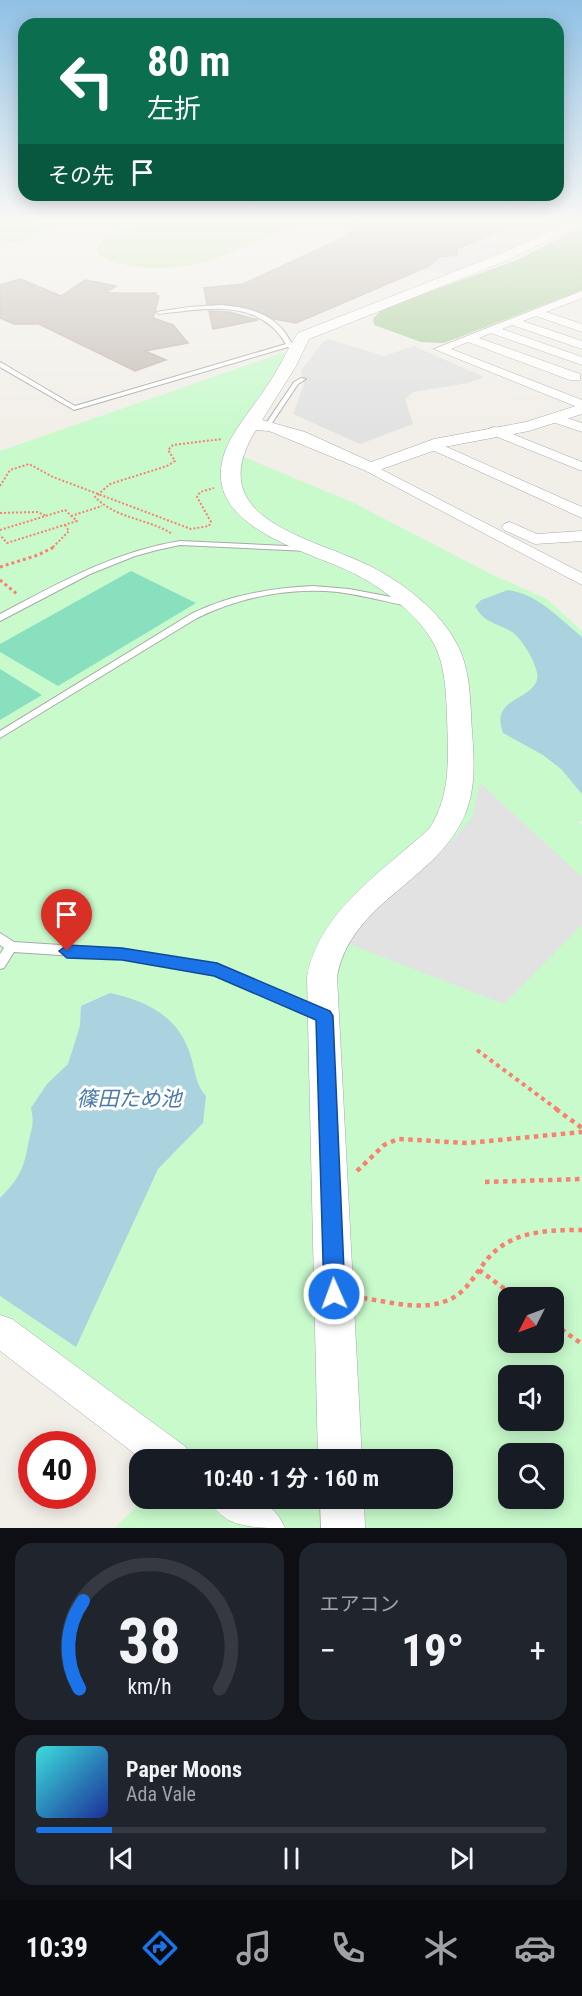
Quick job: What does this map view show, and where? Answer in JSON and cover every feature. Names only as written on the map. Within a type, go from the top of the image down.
[{"type":"street","points":[[340,1449],[322,977],[326,955],[336,934],[346,921],[439,836],[457,807],[461,746],[452,666],[442,636],[385,583],[362,570],[309,549],[250,516],[240,507],[231,485],[230,464],[235,449],[256,427],[292,349],[303,336],[419,290]]},
{"type":"street","points":[[582,294],[440,349],[582,407]]},
{"type":"street","points":[[535,312],[582,328]]},
{"type":"street","points":[[512,321],[582,345]]},
{"type":"street","points":[[490,329],[582,361]]},
{"type":"street","points":[[513,355],[557,336]]},
{"type":"street","points":[[468,338],[578,375]]},
{"type":"street","points":[[558,385],[578,375]]},
{"type":"street","points":[[375,466],[433,445],[555,418],[582,407]]},
{"type":"street","points":[[555,418],[582,428]]},
{"type":"street","points":[[256,427],[291,430],[535,539],[582,536]]},
{"type":"street","points":[[495,431],[582,467]]},
{"type":"street","points":[[433,445],[582,513]]},
{"type":"street","points":[[375,466],[582,580]]},
{"type":"street","points":[[0,1331],[158,1449]]},
{"type":"street","points":[[241,1509],[266,1528]]},
{"type":"street","points":[[342,1509],[343,1528]]},
{"type":"lane","points":[[0,364],[74,408],[292,349],[277,326],[248,311],[231,308],[159,312]]},
{"type":"lane","points":[[256,427],[296,383],[303,379]]},
{"type":"lane","points":[[0,618],[96,568],[130,554],[180,543],[309,549]]},
{"type":"lane","points":[[0,735],[194,616],[222,602],[273,593],[327,588],[408,603]]},
{"type":"lane","points":[[0,938],[11,947],[122,954],[217,970],[324,1016]]},
{"type":"lane","points":[[0,964],[11,947]]},
{"type":"path","points":[[96,494],[104,488],[141,473],[169,466],[175,461],[168,450],[173,445],[208,443],[256,427]]},
{"type":"path","points":[[0,486],[7,472],[14,467],[29,464],[53,477],[96,494],[182,526],[202,529],[211,522],[197,497],[200,492],[231,485]]},
{"type":"path","points":[[96,494],[95,497],[102,506],[121,517],[162,527],[180,543]]},
{"type":"path","points":[[71,516],[102,506]]},
{"type":"path","points":[[0,530],[65,510],[77,520],[8,543],[0,536]]},
{"type":"path","points":[[0,513],[36,512],[47,516]]},
{"type":"path","points":[[0,567],[51,549],[65,538],[69,531],[64,524]]},
{"type":"path","points":[[0,542],[5,540]]},
{"type":"path","points":[[0,580],[15,591],[24,606]]},
{"type":"path","points":[[477,1050],[582,1130]]},
{"type":"path","points":[[353,1176],[384,1145],[398,1139],[468,1143],[582,1130]]},
{"type":"path","points":[[485,1182],[582,1179]]},
{"type":"path","points":[[334,1294],[418,1305],[446,1302],[462,1292],[501,1245],[546,1230],[582,1230]]},
{"type":"path","points":[[479,1270],[502,1287]]},
{"type":"path","points":[[564,1331],[582,1344]]},
{"type":"green space","points":[[434,290],[581,290],[444,343],[421,342],[374,325],[373,319],[382,309]]},
{"type":"green space","points":[[282,353],[286,355],[227,450],[354,503],[491,574],[547,599],[582,631],[582,821],[578,822],[582,825],[582,1528],[115,1528],[134,1509],[453,1509],[453,1449],[135,1449],[0,1316],[0,451]]},
{"type":"green space","points":[[131,571],[196,603],[58,686],[0,652],[0,644]]},
{"type":"green space","points":[[0,669],[42,695],[0,720]]},
{"type":"shaded area","points":[[328,339],[384,356],[414,346],[484,377],[468,383],[413,392],[405,399],[413,424],[360,444],[293,414],[304,384],[301,371],[323,342]]},
{"type":"shaded area","points":[[480,783],[582,877],[582,925],[504,1004],[349,944],[352,936],[370,916],[450,843],[472,818]]},
{"type":"water","points":[[508,590],[519,592],[539,602],[582,637],[582,794],[561,769],[543,755],[503,733],[500,722],[502,713],[506,707],[533,687],[537,680],[536,669],[525,646],[516,635],[487,620],[475,606],[481,600]]},
{"type":"water","name":"篠田ため池","points":[[110,993],[149,1006],[170,1021],[186,1043],[198,1083],[206,1096],[203,1123],[158,1169],[76,1347],[0,1296],[0,1198],[16,1180],[24,1161],[33,1123],[31,1108],[47,1084],[68,1064],[80,1026],[81,1006]]},
{"type":"building","points":[[0,290],[47,290],[61,296],[70,290],[156,293],[156,296],[159,296],[153,318],[173,325],[188,343],[145,351],[166,360],[135,371],[39,324],[14,324],[0,318]]},
{"type":"building","points":[[204,290],[372,290],[296,323],[274,319],[247,307],[207,304]]},
{"type":"building","points":[[209,311],[229,312],[258,320],[213,329]]},
{"type":"route","points":[[67,951],[122,954],[217,970],[324,1016],[334,1294]]}]
